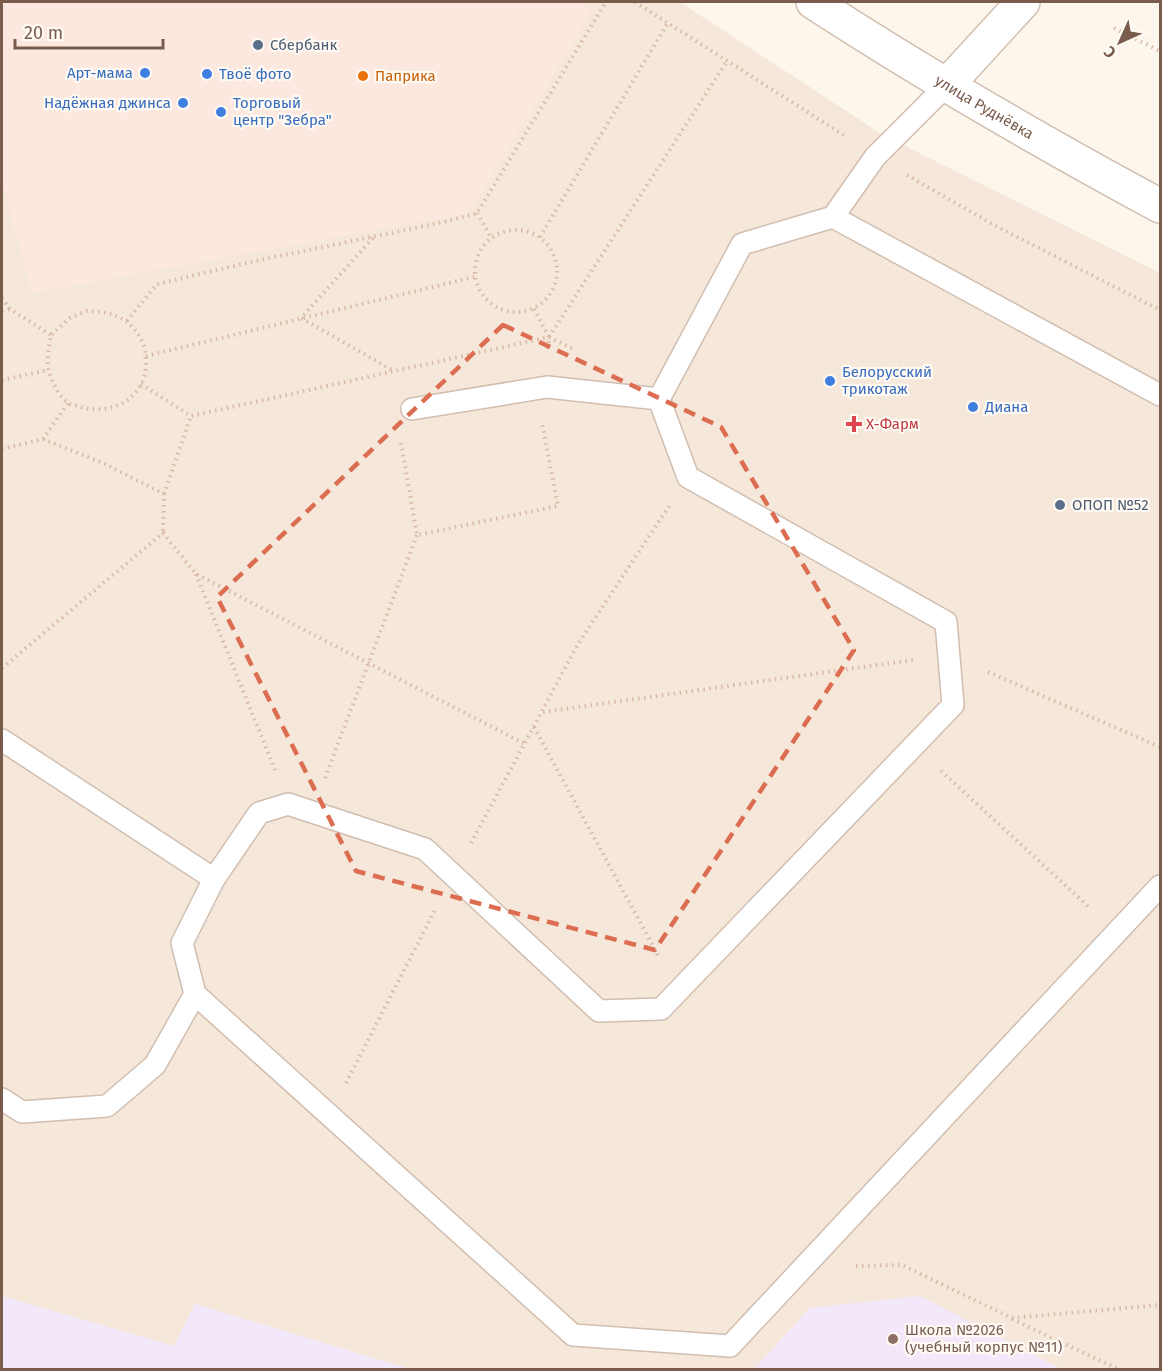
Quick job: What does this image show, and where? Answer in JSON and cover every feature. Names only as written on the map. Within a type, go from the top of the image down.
[{"type":"street","name":"улица Руднёвка","points":[[813,2],[868,38],[1042,141],[1161,206]]},
{"type":"street","points":[[947,85],[1023,2]]},
{"type":"lane","points":[[947,85],[875,157],[833,217],[742,244],[658,399],[688,477],[946,622],[953,705],[661,1009],[599,1011],[424,849],[288,804],[259,813],[214,879],[182,943],[195,994],[573,1335],[730,1346],[1161,886]]},
{"type":"lane","points":[[833,217],[1161,395]]},
{"type":"lane","points":[[412,409],[540,387],[658,399]]},
{"type":"lane","points":[[2,740],[214,879]]},
{"type":"lane","points":[[2,1099],[22,1112],[107,1106],[155,1065],[195,994]]},
{"type":"path","points":[[127,321],[157,284],[260,260],[374,238],[477,213],[606,2]]},
{"type":"path","points":[[540,237],[667,24]]},
{"type":"path","points":[[1114,28],[1161,51]]},
{"type":"path","points":[[417,535],[558,506],[539,407],[549,336],[727,61]]},
{"type":"path","points":[[477,213],[491,237]]},
{"type":"path","points":[[514,229],[528,231],[540,237],[549,246],[556,259],[555,285],[548,297],[534,309],[512,313],[499,309],[487,301],[474,278],[477,255],[491,237],[514,229]]},
{"type":"path","points":[[301,318],[374,238]]},
{"type":"path","points":[[146,356],[474,278]]},
{"type":"path","points":[[2,298],[10,309],[51,335]]},
{"type":"path","points":[[2,311],[10,309]]},
{"type":"path","points":[[534,309],[549,336]]},
{"type":"path","points":[[102,311],[127,321],[142,340],[146,356],[146,370],[141,384],[121,404],[108,409],[93,410],[68,403],[57,390],[48,370],[51,335],[70,318],[86,312],[102,311]]},
{"type":"path","points":[[301,318],[394,371]]},
{"type":"path","points":[[141,384],[191,416],[549,336]]},
{"type":"path","points":[[2,380],[48,370]]},
{"type":"path","points":[[43,439],[68,403]]},
{"type":"path","points":[[312,812],[417,535],[396,416],[412,409]]},
{"type":"path","points":[[191,416],[164,494],[163,533],[196,574],[288,804]]},
{"type":"path","points":[[2,449],[43,439],[105,464],[164,494]]},
{"type":"path","points":[[329,1115],[453,875],[578,644],[688,477]]},
{"type":"path","points":[[2,668],[163,533]]},
{"type":"path","points":[[196,574],[525,744]]},
{"type":"path","points":[[542,712],[949,655],[1161,747]]},
{"type":"path","points":[[534,726],[678,992]]},
{"type":"path","points":[[914,746],[1116,933]]},
{"type":"path","points":[[804,1266],[902,1265],[1120,1370]]},
{"type":"path","points":[[1012,1318],[1161,1305]]},
{"type":"highlighted area","points":[[503,325],[721,427],[854,650],[655,950],[356,871],[217,597]]},
{"type":"shaded area","points":[[2,2],[680,2],[883,135],[1160,273],[1160,1369],[2,1370]]},
{"type":"shaded area","points":[[2,2],[577,2],[592,12],[468,213],[32,293],[2,181]]},
{"type":"shaded area","points":[[2,1296],[174,1346],[195,1304],[410,1369],[2,1369]]},
{"type":"shaded area","name":"Школа №2026 (учебный корпус №11)","points":[[920,1296],[1061,1369],[754,1369],[810,1308]]},
{"type":"place","name":"Сбербанк","points":[[258,45]]},
{"type":"place","name":"Арт-мама","points":[[145,73]]},
{"type":"place","name":"Твоё фото","points":[[207,74]]},
{"type":"place","name":"Паприка","points":[[363,76]]},
{"type":"place","name":"Надёжная джинса","points":[[183,103]]},
{"type":"place","name":"Торговый центр \"Зебра\"","points":[[221,112]]},
{"type":"place","name":"Белорусский трикотаж","points":[[830,381]]},
{"type":"place","name":"Диана","points":[[973,407]]},
{"type":"place","name":"X-Фарм","points":[[854,424]]},
{"type":"place","name":"ОПОП №52","points":[[1060,505]]},
{"type":"place","name":"Школа №2026 (учебный корпус №11)","points":[[893,1339]]}]
